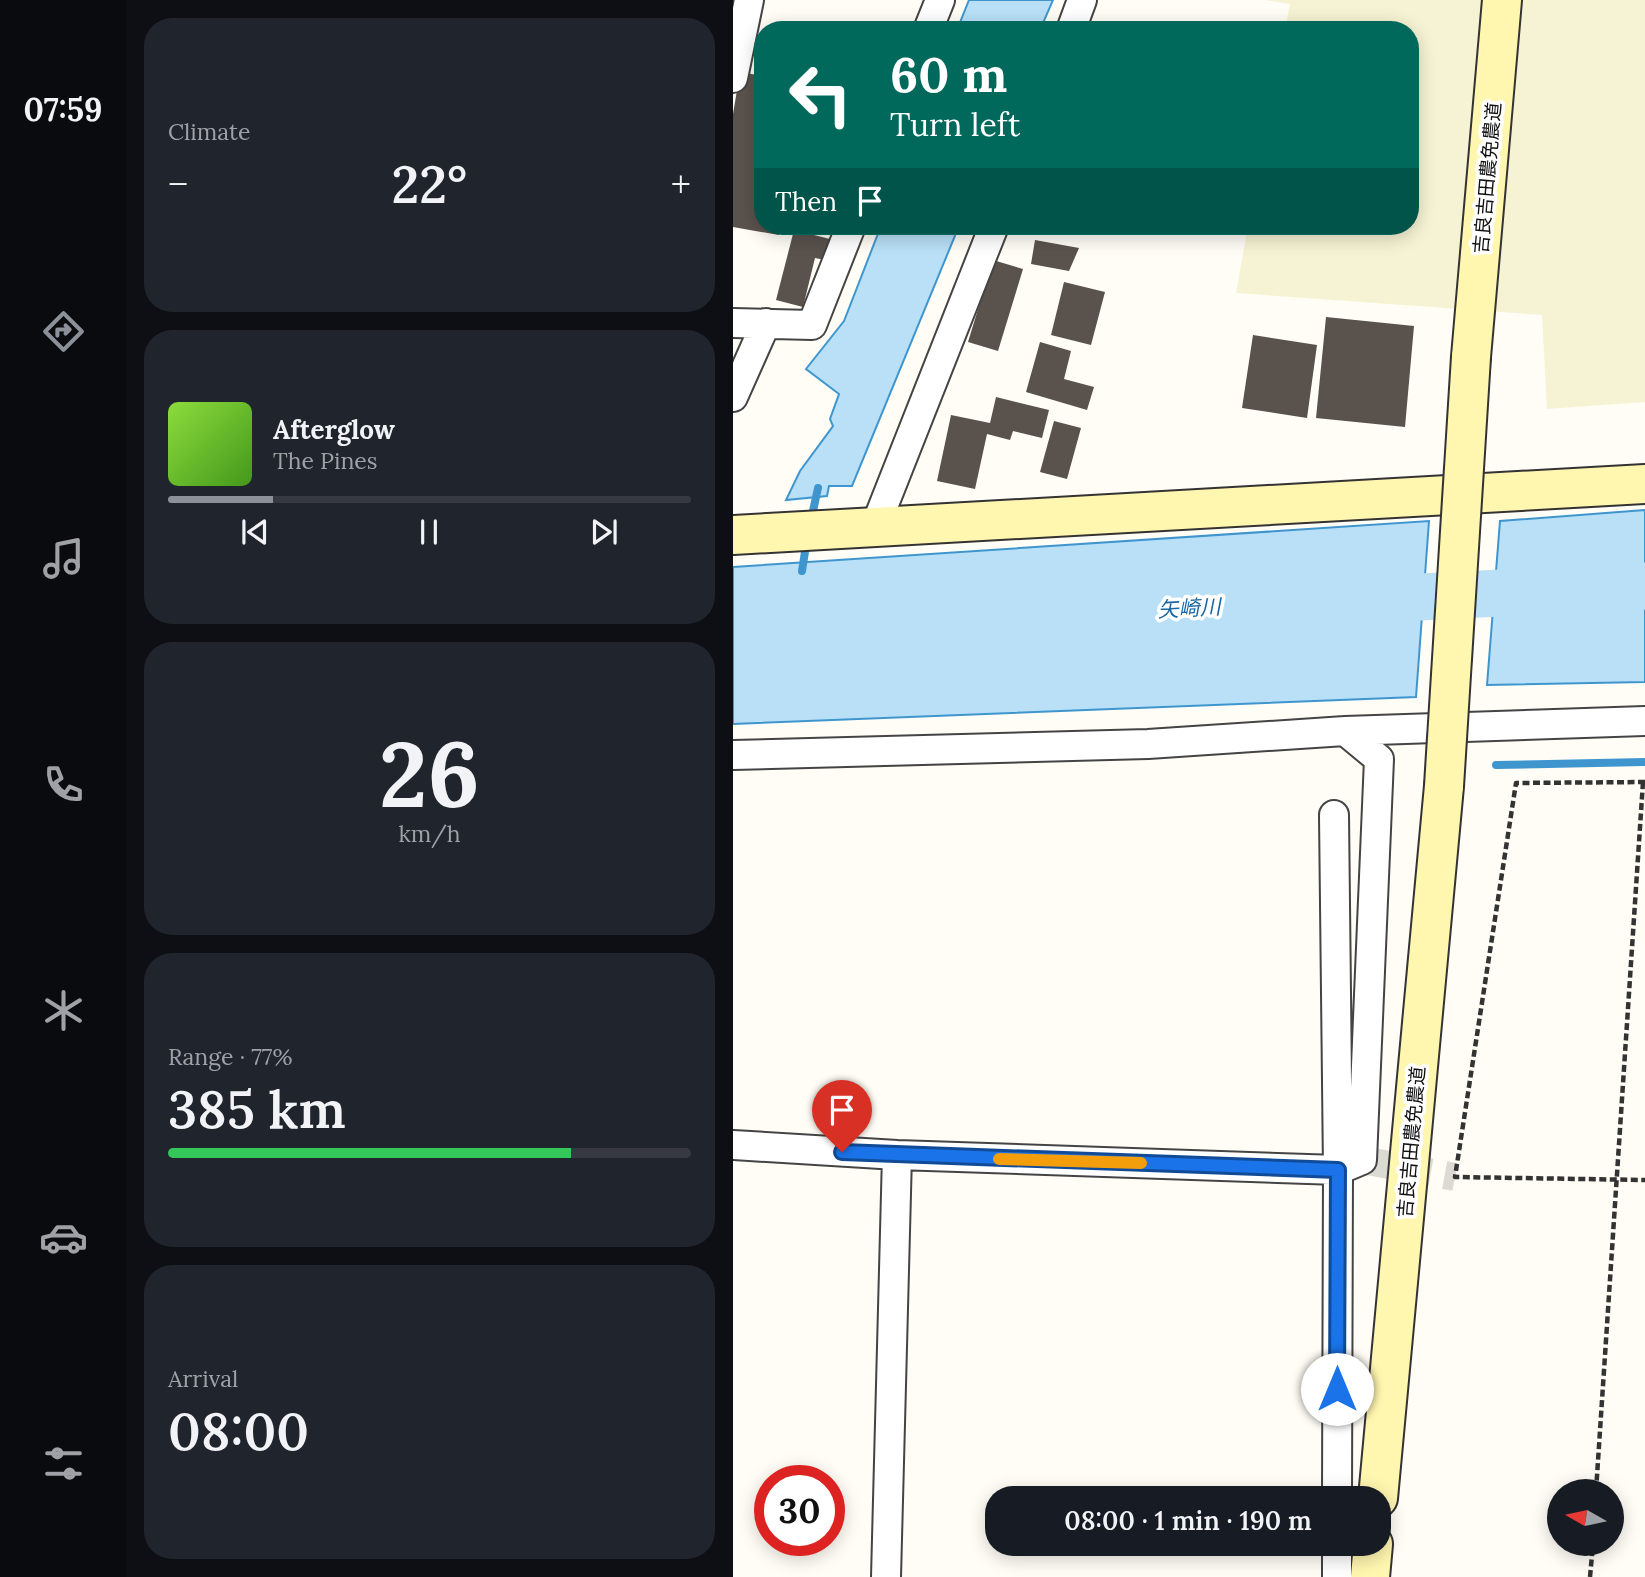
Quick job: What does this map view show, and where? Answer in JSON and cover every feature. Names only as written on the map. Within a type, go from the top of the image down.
[{"type":"street","points":[[733,78],[749,0]]},
{"type":"street","points":[[932,21],[940,0]]},
{"type":"street","points":[[1074,21],[1082,0]]},
{"type":"street","name":"吉良吉田農免農道","points":[[1379,1486],[1444,786],[1471,357],[1502,0]]},
{"type":"street","points":[[733,323],[812,325],[847,235]]},
{"type":"street","points":[[875,527],[990,235]]},
{"type":"street","points":[[733,397],[766,323]]},
{"type":"street","points":[[733,535],[1645,484]]},
{"type":"street","points":[[733,755],[1148,744],[1345,731],[1645,721]]},
{"type":"street","points":[[733,1145],[897,1155],[1338,1170],[1362,1160],[1379,759],[1345,731]]},
{"type":"street","points":[[1334,815],[1338,1170],[1337,1486]]},
{"type":"street","points":[[886,1577],[897,1155]]},
{"type":"street","points":[[1337,1556],[1337,1577]]},
{"type":"street","points":[[1370,1577],[1372,1556]]},
{"type":"path","points":[[1597,1479],[1617,1180],[1644,782],[1516,783],[1455,1177],[1617,1180],[1645,1180]]},
{"type":"path","points":[[1590,1577],[1592,1556]]},
{"type":"shaded area","points":[[1265,0],[1645,0],[1645,402],[1547,409],[1542,315],[1236,293],[1246,235],[1419,235],[1419,21],[1287,21],[1290,4]]},
{"type":"water","points":[[969,0],[1053,0],[1044,21],[961,21]]},
{"type":"water","points":[[877,235],[955,235],[852,486],[829,486],[827,496],[786,500],[800,471],[833,426],[830,419],[839,394],[806,369],[844,321]]},
{"type":"water","points":[[1645,510],[1645,682],[1487,685],[1500,521]]},
{"type":"water","points":[[1429,521],[1416,697],[733,724],[733,567]]},
{"type":"building","points":[[740,72],[754,74],[754,231],[733,227],[733,114]]},
{"type":"building","points":[[793,235],[814,235],[830,239],[825,260],[815,258],[803,307],[776,300]]},
{"type":"building","points":[[1035,240],[1079,248],[1069,271],[1031,264]]},
{"type":"building","points":[[993,260],[1023,269],[998,351],[968,342]]},
{"type":"building","points":[[1064,282],[1105,292],[1091,345],[1051,335]]},
{"type":"building","points":[[1326,317],[1414,326],[1405,427],[1316,418]]},
{"type":"building","points":[[1253,335],[1317,345],[1307,418],[1242,408]]},
{"type":"building","points":[[1040,342],[1071,351],[1064,379],[1094,387],[1087,410],[1026,392]]},
{"type":"building","points":[[996,397],[1049,410],[1042,438],[1013,431],[1010,440],[987,434],[975,489],[937,481],[951,415],[990,423]]},
{"type":"building","points":[[1054,421],[1081,428],[1067,479],[1040,472]]},
{"type":"waterway","points":[[811,520],[818,488]]},
{"type":"waterway","points":[[802,571],[807,539]]},
{"type":"waterway","name":"矢崎川","points":[[1359,600],[1645,586]]},
{"type":"waterway","points":[[1496,765],[1645,762]]},
{"type":"tunnel","points":[[1362,1160],[1455,1177]]},
{"type":"slow traffic","points":[[999,1159],[1141,1163]]},
{"type":"route","points":[[842,1152],[1338,1170],[1337,1389]]}]
